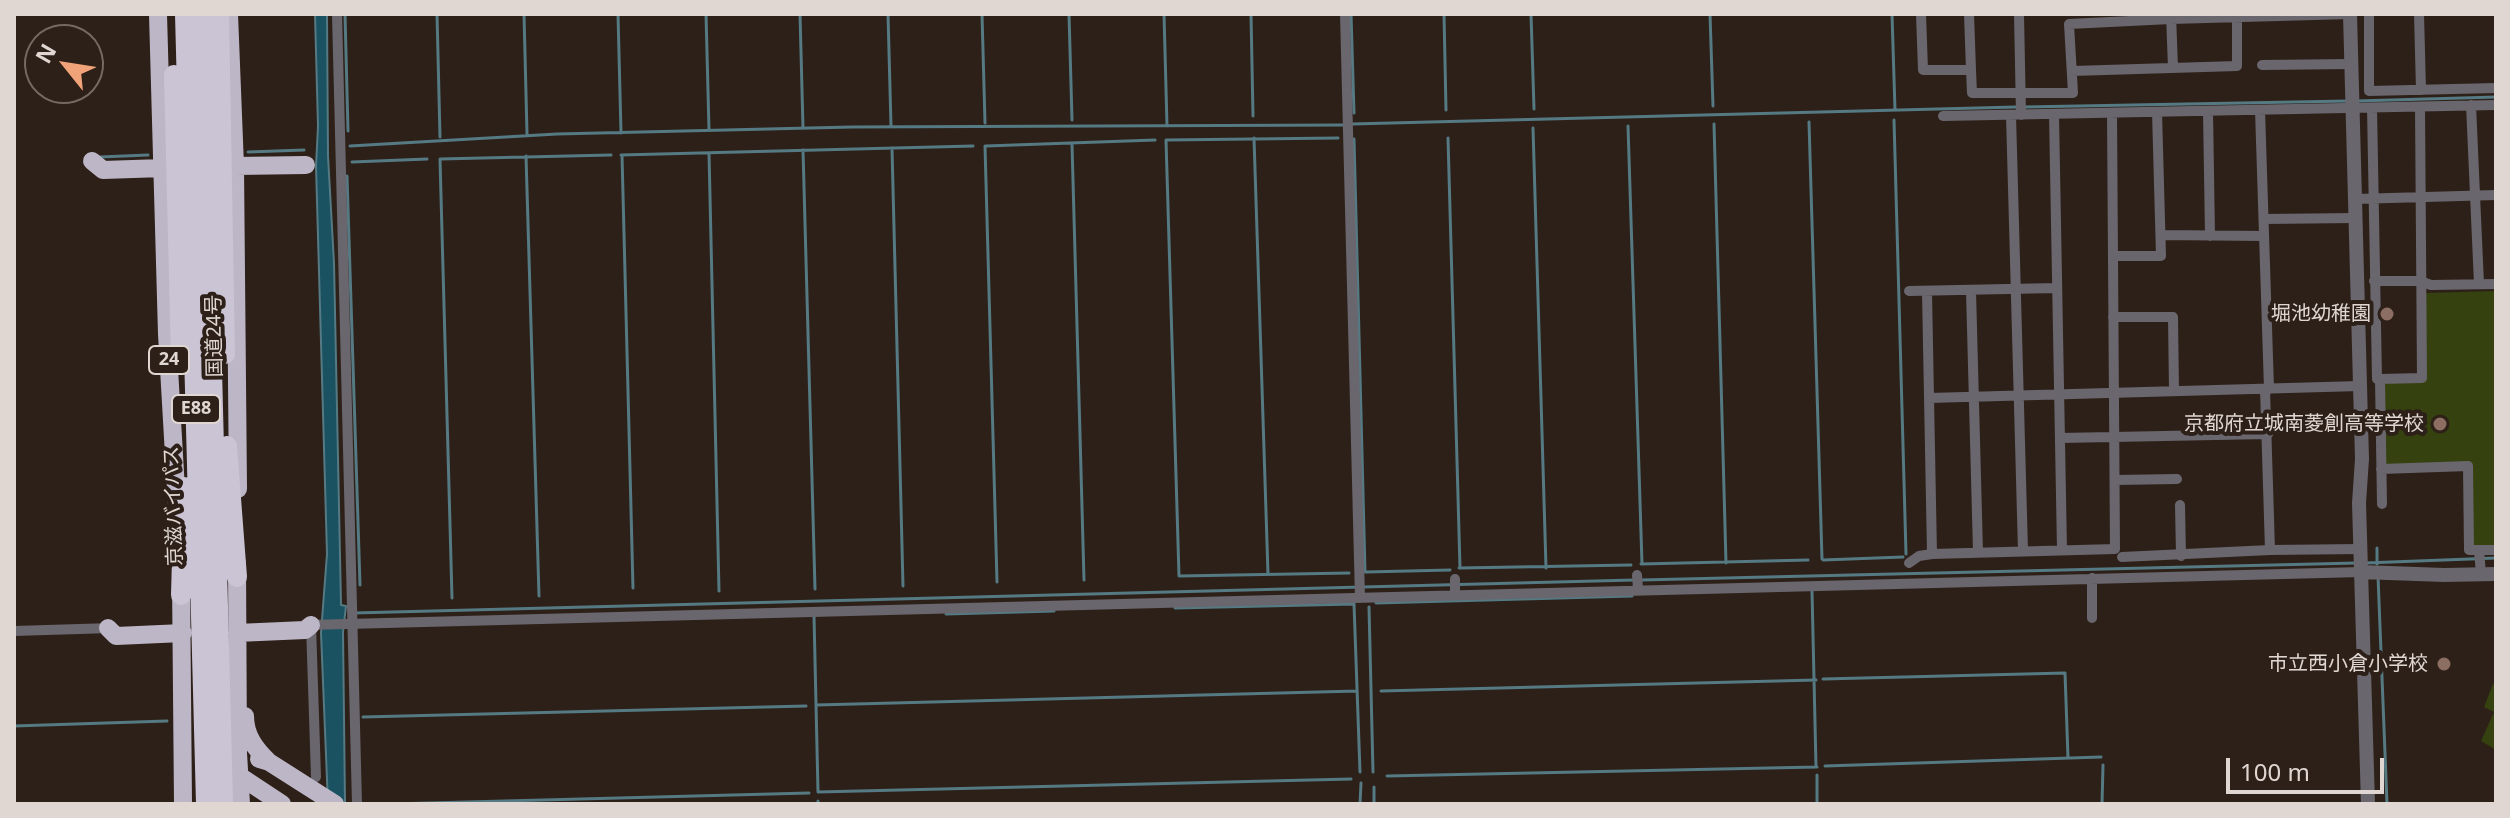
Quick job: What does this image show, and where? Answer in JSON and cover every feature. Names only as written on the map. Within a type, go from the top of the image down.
[{"type":"highway","name":"24","points":[[158,14],[167,334],[181,595],[175,630],[183,726]]},
{"type":"highway","points":[[175,14],[173,119],[185,510],[181,595]]},
{"type":"highway","name":"京滋バイパス","points":[[185,14],[206,804]]},
{"type":"highway","name":"京滋バイパス","points":[[203,14],[223,804]]},
{"type":"highway","points":[[219,14],[227,453],[237,577]]},
{"type":"highway","name":"国道24号","points":[[229,14],[235,166],[237,577],[243,630],[238,753],[241,804]]},
{"type":"highway","points":[[92,161],[103,170],[163,168]]},
{"type":"highway","points":[[235,166],[306,162]]},
{"type":"highway","points":[[238,505],[242,540],[245,723],[256,750],[321,796]]},
{"type":"highway","points":[[243,630],[305,630],[314,625]]},
{"type":"highway","points":[[108,628],[116,636],[175,630]]},
{"type":"highway","points":[[183,726],[209,753],[282,804]]},
{"type":"highway","points":[[183,726],[183,804]]},
{"type":"highway","points":[[190,804],[189,768],[196,756],[238,753],[269,762]]},
{"type":"street","points":[[337,14],[349,624],[357,804]]},
{"type":"street","points":[[1345,14],[1360,591]]},
{"type":"street","points":[[1921,14],[1923,70],[1971,70]]},
{"type":"street","points":[[1969,14],[1972,93],[2021,94],[2073,93],[2069,19],[2350,14],[2362,459],[2359,503],[2366,565],[2368,804]]},
{"type":"street","points":[[2019,14],[2021,94],[2016,115],[2016,289],[2023,551]]},
{"type":"street","points":[[2369,14],[2369,91],[2496,88]]},
{"type":"street","points":[[2419,14],[2421,90]]},
{"type":"street","points":[[2171,16],[2173,68]]},
{"type":"street","points":[[2072,71],[2237,66],[2237,17]]},
{"type":"street","points":[[2262,65],[2351,64]]},
{"type":"street","points":[[2471,105],[2479,284]]},
{"type":"street","points":[[1943,116],[2496,105]]},
{"type":"street","points":[[2380,379],[2422,378],[2420,107]]},
{"type":"street","points":[[2372,108],[2382,504]]},
{"type":"street","points":[[2260,110],[2270,550]]},
{"type":"street","points":[[2208,111],[2210,236]]},
{"type":"street","points":[[2113,256],[2161,256],[2157,112]]},
{"type":"street","points":[[1909,563],[1919,556],[1932,554],[2115,549],[2112,113]]},
{"type":"street","points":[[2054,114],[2062,550]]},
{"type":"street","points":[[2355,199],[2496,195]]},
{"type":"street","points":[[2264,219],[2355,218]]},
{"type":"street","points":[[2161,235],[2264,236]]},
{"type":"street","points":[[2374,281],[2420,281],[2431,285],[2496,284]]},
{"type":"street","points":[[1909,291],[2057,288]]},
{"type":"street","points":[[1971,291],[1978,552]]},
{"type":"street","points":[[1927,292],[1932,554]]},
{"type":"street","points":[[2113,317],[2173,317],[2174,391]]},
{"type":"street","points":[[2358,338],[2377,337]]},
{"type":"street","points":[[1929,398],[2360,386]]},
{"type":"street","points":[[2060,438],[2268,434]]},
{"type":"street","points":[[2381,469],[2468,466],[2469,550],[2483,565]]},
{"type":"street","points":[[2115,480],[2177,479]]},
{"type":"street","points":[[2176,574],[2180,505]]},
{"type":"street","points":[[2122,557],[2178,557],[2270,550],[2444,575],[2483,565],[2496,550]]},
{"type":"street","points":[[321,796],[314,625],[1455,587],[2092,578],[2366,565]]},
{"type":"street","points":[[2092,578],[2092,618]]},
{"type":"street","points":[[14,631],[108,628]]},
{"type":"green space","name":"京都府立城南菱創高等学校","points":[[2496,291],[2496,546],[2472,546],[2469,463],[2389,466],[2385,463],[2384,386],[2387,382],[2426,381],[2424,296],[2427,293]]},
{"type":"green space","points":[[2493,684],[2496,685],[2496,750],[2481,741],[2494,712],[2484,707]]},
{"type":"water","points":[[315,14],[327,14],[341,605],[346,606],[343,632],[345,804],[328,804],[321,633],[327,554]]},
{"type":"waterway","points":[[345,14],[348,131]]},
{"type":"waterway","points":[[437,14],[440,137]]},
{"type":"waterway","points":[[524,14],[527,134]]},
{"type":"waterway","points":[[618,14],[621,133]]},
{"type":"waterway","points":[[706,14],[709,130]]},
{"type":"waterway","points":[[800,14],[803,128]]},
{"type":"waterway","points":[[888,14],[891,126]]},
{"type":"waterway","points":[[982,14],[985,123]]},
{"type":"waterway","points":[[1069,14],[1072,120]]},
{"type":"waterway","points":[[1164,14],[1167,126]]},
{"type":"waterway","points":[[1251,14],[1253,116]]},
{"type":"waterway","points":[[1351,14],[1354,113]]},
{"type":"waterway","points":[[1444,14],[1446,110]]},
{"type":"waterway","points":[[1531,14],[1534,109]]},
{"type":"waterway","points":[[1710,14],[1713,106]]},
{"type":"waterway","points":[[1892,14],[1895,110]]},
{"type":"waterway","points":[[2356,101],[2496,97]]},
{"type":"waterway","points":[[2024,107],[2348,101]]},
{"type":"waterway","points":[[1352,124],[2016,107]]},
{"type":"waterway","points":[[1894,120],[1906,554]]},
{"type":"waterway","points":[[1809,122],[1822,559]]},
{"type":"waterway","points":[[1714,124],[1726,563]]},
{"type":"waterway","points":[[350,146],[557,134],[852,127],[1345,125]]},
{"type":"waterway","points":[[1628,126],[1642,564]]},
{"type":"waterway","points":[[1533,128],[1546,568]]},
{"type":"waterway","points":[[1254,138],[1268,574]]},
{"type":"waterway","points":[[1166,140],[1338,138]]},
{"type":"waterway","points":[[1448,138],[1460,568]]},
{"type":"waterway","points":[[1354,139],[1365,572]]},
{"type":"waterway","points":[[986,146],[1155,140]]},
{"type":"waterway","points":[[1166,140],[1179,576],[1349,573]]},
{"type":"waterway","points":[[1072,144],[1084,580]]},
{"type":"waterway","points":[[621,155],[973,146]]},
{"type":"waterway","points":[[985,146],[997,582]]},
{"type":"waterway","points":[[892,148],[903,586]]},
{"type":"waterway","points":[[248,152],[304,150]]},
{"type":"waterway","points":[[803,150],[815,589]]},
{"type":"waterway","points":[[709,153],[719,591]]},
{"type":"waterway","points":[[100,157],[148,155]]},
{"type":"waterway","points":[[440,159],[611,155]]},
{"type":"waterway","points":[[622,155],[633,588]]},
{"type":"waterway","points":[[526,156],[539,596]]},
{"type":"waterway","points":[[352,162],[427,159]]},
{"type":"waterway","points":[[440,159],[452,598]]},
{"type":"waterway","points":[[347,176],[360,585]]},
{"type":"waterway","points":[[2377,548],[2377,564]]},
{"type":"waterway","points":[[1823,560],[1903,557]]},
{"type":"waterway","points":[[2365,563],[2496,558]]},
{"type":"waterway","points":[[1641,564],[1808,560]]},
{"type":"waterway","points":[[1641,580],[2357,563]]},
{"type":"waterway","points":[[1459,568],[1631,565]]},
{"type":"waterway","points":[[1366,572],[1450,570]]},
{"type":"waterway","points":[[2378,576],[2387,804]]},
{"type":"waterway","points":[[354,613],[1634,580]]},
{"type":"waterway","points":[[1812,591],[1816,767]]},
{"type":"waterway","points":[[1376,603],[1632,596]]},
{"type":"waterway","points":[[1175,608],[1354,604],[1360,772]]},
{"type":"waterway","points":[[1369,607],[1373,772]]},
{"type":"waterway","points":[[946,614],[1054,611]]},
{"type":"waterway","points":[[814,616],[818,792]]},
{"type":"waterway","points":[[1823,679],[2065,673],[2068,758]]},
{"type":"waterway","points":[[1381,691],[1816,680]]},
{"type":"waterway","points":[[816,705],[1357,691]]},
{"type":"waterway","points":[[363,717],[806,706]]},
{"type":"waterway","points":[[14,726],[167,721]]},
{"type":"waterway","points":[[1825,766],[2101,757]]},
{"type":"waterway","points":[[2102,804],[2103,765]]},
{"type":"waterway","points":[[1387,776],[1817,767]]},
{"type":"waterway","points":[[1817,775],[1817,804]]},
{"type":"waterway","points":[[818,792],[1351,779]]},
{"type":"waterway","points":[[1360,804],[1361,783]]},
{"type":"waterway","points":[[1374,787],[1374,804]]},
{"type":"waterway","points":[[390,804],[809,793]]},
{"type":"place","name":"堀池幼稚園","points":[[2387,314]]},
{"type":"place","name":"京都府立城南菱創高等学校","points":[[2440,424]]},
{"type":"place","name":"市立西小倉小学校","points":[[2444,664]]}]
